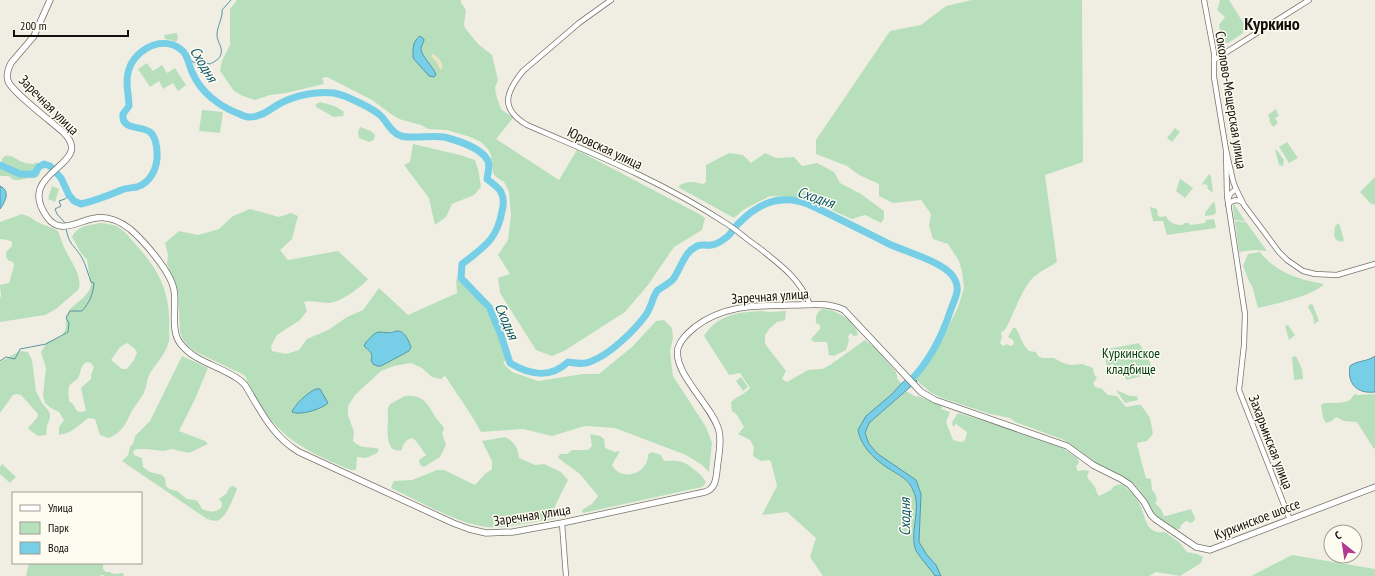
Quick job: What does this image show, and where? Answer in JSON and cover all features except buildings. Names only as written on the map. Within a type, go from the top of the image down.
[{"type":"main road","name":"Заречная улица","points":[[50,0],[34,36],[16,57],[9,68],[7,78],[13,89],[64,132],[72,142],[71,154],[41,185],[38,194],[40,205],[48,219],[55,225],[63,227],[95,218],[107,218],[119,222],[131,231],[163,267],[172,282],[174,290],[175,330],[180,343],[186,350],[194,356],[241,381],[270,426],[288,446],[383,492],[469,529],[498,534],[562,524],[691,496],[712,489],[716,478],[720,441],[719,431],[716,422],[680,366],[677,355],[681,342],[691,330],[704,320],[728,309],[740,307],[830,305],[844,310],[908,380]]},
{"type":"main road","name":"Куркинское шоссе","points":[[908,380],[915,388],[935,400],[1067,446],[1093,465],[1130,485],[1141,497],[1155,520],[1196,548],[1210,550],[1375,487]]},
{"type":"street","name":"Юровская улица","points":[[611,0],[579,23],[531,64],[516,80],[508,95],[508,105],[515,116],[527,126],[606,160],[662,187],[727,224],[790,274],[807,296],[810,305]]},
{"type":"street","name":"Соколово-Мещерская улица","points":[[1204,0],[1214,53],[1214,77],[1226,150],[1236,189],[1244,205],[1265,234],[1287,260],[1302,270],[1312,274],[1330,276],[1351,272],[1375,264]]},
{"type":"street","points":[[1214,60],[1309,0]]},
{"type":"street","name":"Захарьинская улица","points":[[1226,150],[1228,205],[1245,314],[1244,345],[1239,390],[1290,520]]},
{"type":"street","points":[[1228,205],[1228,198],[1230,194],[1236,189]]},
{"type":"street","points":[[1228,205],[1232,201],[1236,200],[1244,205]]},
{"type":"street","points":[[562,524],[566,576]]},
{"type":"green space","points":[[237,0],[461,0],[461,3],[466,10],[464,24],[465,28],[478,44],[492,55],[498,80],[495,88],[497,98],[501,109],[513,118],[496,139],[559,180],[577,150],[699,214],[705,218],[702,230],[674,247],[648,285],[625,312],[564,351],[552,356],[536,350],[500,293],[498,278],[510,274],[498,255],[508,240],[511,215],[509,192],[504,182],[493,173],[491,155],[488,149],[481,142],[470,137],[447,130],[428,129],[421,125],[399,119],[372,100],[327,77],[322,78],[324,84],[286,93],[270,95],[255,100],[234,91],[220,71],[222,61],[230,45],[230,9]]},
{"type":"green space","points":[[972,0],[1082,0],[1083,162],[1045,175],[1057,262],[1038,274],[1026,286],[1005,330],[1001,332],[1002,337],[1000,343],[1003,346],[1007,344],[1011,346],[1014,344],[1013,340],[1008,337],[1013,328],[1016,328],[1024,345],[1029,351],[1036,352],[1038,356],[1042,358],[1054,358],[1070,365],[1082,364],[1093,368],[1094,374],[1097,378],[1093,383],[1095,387],[1102,389],[1108,395],[1117,396],[1126,407],[1141,405],[1150,418],[1153,434],[1147,441],[1137,443],[1137,445],[1146,478],[1151,479],[1152,490],[1155,493],[1157,500],[1155,503],[1161,509],[1164,516],[1191,509],[1195,518],[1191,523],[1186,521],[1181,525],[1180,529],[1173,529],[1154,515],[1138,488],[1133,483],[1104,469],[1064,440],[1015,422],[1010,418],[990,414],[942,398],[930,392],[916,380],[944,336],[958,307],[964,288],[959,261],[948,244],[933,239],[929,226],[931,214],[921,200],[893,203],[879,196],[879,184],[859,175],[847,166],[816,154],[816,140],[890,31],[921,25],[946,6]]},
{"type":"green space","points":[[1219,0],[1229,0],[1244,24],[1243,33],[1228,43],[1222,42],[1219,25],[1225,17],[1217,10]]},
{"type":"green space","points":[[177,33],[178,38],[176,42],[165,39],[164,35]]},
{"type":"green space","points":[[147,63],[153,71],[162,65],[167,73],[175,68],[186,85],[178,91],[173,83],[163,89],[159,81],[150,87],[138,69]]},
{"type":"green space","points":[[320,102],[338,108],[344,112],[343,116],[333,117],[316,107],[316,104]]},
{"type":"green space","points":[[1276,109],[1279,116],[1275,118],[1278,123],[1273,127],[1269,121],[1268,115]]},
{"type":"green space","points":[[202,110],[223,112],[220,133],[199,131]]},
{"type":"green space","points":[[360,127],[371,131],[375,135],[374,140],[369,142],[359,138],[358,132]]},
{"type":"green space","points":[[1175,128],[1180,132],[1172,142],[1167,138]]},
{"type":"green space","points":[[1287,142],[1298,158],[1289,163],[1279,147]]},
{"type":"green space","points":[[413,144],[475,160],[478,169],[481,187],[474,195],[452,204],[446,217],[435,225],[429,198],[404,165],[410,162]]},
{"type":"green space","points":[[1275,150],[1277,150],[1284,160],[1283,166],[1279,165]]},
{"type":"green space","points":[[729,153],[743,155],[751,163],[765,153],[776,158],[794,157],[802,166],[817,163],[834,172],[840,183],[861,194],[884,211],[884,218],[881,223],[865,215],[852,219],[813,202],[792,197],[770,196],[743,210],[734,218],[678,187],[687,182],[703,184],[706,182],[706,165]]},
{"type":"green space","points":[[5,156],[11,156],[28,164],[37,162],[39,165],[40,174],[35,178],[18,180],[14,180],[9,176],[0,176],[0,166],[2,159]]},
{"type":"green space","points":[[1209,174],[1211,176],[1213,193],[1207,188],[1208,186],[1202,184]]},
{"type":"green space","points":[[1375,177],[1374,205],[1370,203],[1360,192]]},
{"type":"green space","points":[[1180,179],[1193,188],[1185,198],[1176,191]]},
{"type":"green space","points":[[52,186],[59,189],[55,202],[48,199]]},
{"type":"green space","points":[[1213,202],[1215,203],[1216,213],[1205,216],[1205,213]]},
{"type":"green space","points":[[1234,204],[1245,221],[1234,220]]},
{"type":"green space","points":[[1150,207],[1157,209],[1158,216],[1166,216],[1175,224],[1183,225],[1184,223],[1189,223],[1190,225],[1205,223],[1206,220],[1214,219],[1216,228],[1167,235],[1163,221],[1153,221]]},
{"type":"green space","points":[[250,209],[279,217],[291,213],[298,216],[292,239],[280,250],[288,260],[338,251],[368,279],[350,294],[333,302],[304,302],[307,311],[300,320],[277,335],[271,346],[272,351],[286,354],[299,350],[307,339],[328,330],[347,317],[363,310],[379,288],[408,315],[457,293],[456,278],[480,300],[489,315],[507,359],[503,363],[512,372],[538,381],[583,374],[599,374],[633,346],[656,321],[664,320],[672,328],[673,338],[670,352],[673,376],[706,427],[712,443],[709,472],[702,465],[686,455],[615,428],[585,426],[552,436],[523,429],[481,432],[446,377],[444,376],[441,379],[432,377],[422,368],[411,363],[394,366],[381,371],[355,395],[348,406],[348,415],[354,432],[353,441],[363,447],[379,449],[377,453],[366,458],[357,457],[356,470],[351,470],[308,450],[288,437],[271,420],[259,403],[244,375],[198,353],[189,347],[183,340],[180,332],[178,290],[167,264],[168,255],[165,243],[179,231],[198,235],[219,229],[233,216]],"holes":[[[396,331],[404,333],[409,343],[409,351],[393,359],[373,356],[367,349],[366,342],[379,332],[383,333]],[[300,402],[322,408],[313,410],[293,407]]]},
{"type":"green space","points":[[22,214],[57,230],[64,248],[77,272],[79,279],[78,290],[56,309],[45,315],[0,322],[0,285],[9,283],[14,266],[13,262],[9,261],[6,257],[6,252],[12,246],[12,242],[0,239],[0,222]]},
{"type":"green space","points":[[1235,221],[1246,222],[1267,251],[1253,250],[1239,252]]},
{"type":"green space","points":[[100,223],[113,225],[122,229],[145,255],[158,274],[166,294],[168,305],[169,342],[147,380],[144,393],[132,411],[124,427],[118,433],[109,438],[100,435],[95,419],[88,418],[71,431],[59,435],[59,427],[64,420],[59,412],[45,403],[43,395],[46,368],[41,352],[47,342],[62,336],[66,328],[66,316],[70,309],[83,298],[91,286],[87,260],[81,253],[72,237],[80,228]],"holes":[[[127,343],[137,352],[134,360],[127,369],[122,369],[111,360],[120,347]],[[87,362],[91,363],[94,367],[91,379],[81,388],[86,411],[81,412],[77,411],[73,404],[69,401],[68,393],[69,386],[78,378],[82,367]]]},
{"type":"green space","points":[[1339,223],[1344,240],[1342,242],[1336,240],[1334,235],[1335,226]]},
{"type":"green space","points":[[1260,252],[1273,265],[1297,278],[1324,284],[1303,296],[1258,308],[1252,286],[1243,266],[1248,254]]},
{"type":"green space","points":[[1310,304],[1313,305],[1319,321],[1314,324],[1313,316],[1308,307]]},
{"type":"green space","points":[[822,309],[827,309],[838,313],[854,325],[857,330],[858,335],[854,336],[850,333],[846,350],[834,356],[829,355],[827,342],[814,342],[811,339],[820,329],[820,325],[816,323],[816,319],[818,313]]},
{"type":"green space","points":[[786,311],[785,320],[777,322],[765,335],[765,344],[786,371],[782,379],[787,382],[808,370],[822,369],[830,365],[865,340],[875,348],[896,372],[898,380],[902,383],[866,417],[858,432],[867,449],[884,465],[905,480],[912,488],[917,502],[914,534],[915,549],[935,576],[823,576],[810,557],[816,538],[787,512],[762,515],[777,486],[771,462],[769,460],[761,461],[753,456],[754,447],[750,440],[738,434],[744,427],[737,415],[732,411],[731,402],[750,388],[740,373],[729,375],[704,336],[715,323],[722,319],[744,312]]},
{"type":"green space","points":[[1288,325],[1295,335],[1289,340],[1285,326]]},
{"type":"green space","name":"Куркинское кладбище","points":[[1139,343],[1150,362],[1152,377],[1145,375],[1127,380],[1122,374],[1117,375],[1113,364],[1107,366],[1103,350]]},
{"type":"green space","points":[[20,351],[28,352],[32,360],[36,391],[50,414],[46,435],[38,436],[28,428],[37,418],[38,414],[21,395],[13,395],[0,413],[0,362]]},
{"type":"green space","points":[[182,356],[208,368],[179,431],[205,441],[208,444],[189,453],[172,449],[164,451],[137,449],[133,451],[134,455],[142,458],[143,467],[150,472],[162,475],[165,478],[166,486],[169,489],[177,491],[187,499],[197,501],[202,509],[210,511],[219,510],[222,503],[219,499],[226,494],[230,487],[234,486],[237,489],[232,502],[222,518],[218,521],[207,519],[122,461],[128,455],[135,436],[150,421]]},
{"type":"green space","points":[[1296,356],[1302,369],[1303,379],[1294,380],[1292,357]]},
{"type":"green space","points":[[741,377],[748,387],[743,391],[736,381]]},
{"type":"green space","name":"Куркинское кладбище","points":[[1116,390],[1130,396],[1137,396],[1138,400],[1125,403]]},
{"type":"green space","points":[[906,391],[916,397],[921,397],[942,406],[941,409],[950,412],[946,422],[953,440],[961,442],[964,441],[967,432],[956,424],[953,427],[952,422],[958,413],[1062,448],[1077,458],[1079,462],[1076,467],[1078,471],[1089,471],[1087,477],[1095,487],[1099,496],[1111,490],[1114,486],[1121,484],[1129,490],[1140,505],[1150,528],[1154,531],[1165,532],[1180,543],[1187,552],[1203,557],[1201,563],[1180,576],[1156,572],[1149,576],[941,576],[936,565],[927,555],[919,542],[921,494],[916,480],[878,454],[869,444],[865,433],[869,423]]},
{"type":"green space","points":[[1355,394],[1375,394],[1374,449],[1357,422],[1344,421],[1336,417],[1332,421],[1326,423],[1323,418],[1321,405],[1324,403],[1345,402],[1351,399]]},
{"type":"green space","points":[[405,396],[421,398],[430,408],[444,429],[442,433],[446,445],[440,457],[424,467],[420,465],[419,460],[426,455],[416,441],[412,438],[406,441],[402,450],[396,450],[392,448],[388,439],[388,408],[390,404]]},
{"type":"green space","points":[[590,434],[600,436],[604,439],[605,448],[615,452],[620,451],[612,465],[622,474],[640,471],[647,461],[648,454],[652,452],[661,455],[664,461],[678,461],[685,463],[701,475],[706,483],[702,487],[583,513],[582,510],[592,504],[598,496],[580,474],[558,458],[560,454],[567,454],[572,450],[588,450],[592,446]]},
{"type":"green space","points":[[505,437],[515,446],[518,451],[519,458],[535,465],[544,464],[561,472],[568,480],[555,506],[554,519],[502,527],[476,525],[451,517],[391,488],[394,481],[412,480],[437,470],[444,470],[475,485],[492,469],[492,461],[482,441]]},
{"type":"green space","points":[[2,464],[16,477],[10,483],[0,474],[0,467]]},
{"type":"green space","points":[[1292,555],[1323,560],[1323,564],[1345,564],[1375,569],[1375,576],[1251,576]]},
{"type":"green space","points":[[29,564],[103,564],[103,569],[106,572],[114,574],[123,573],[124,576],[103,575],[26,576]]},
{"type":"sand","points":[[433,54],[439,58],[442,69],[440,69],[436,61],[431,56]]},
{"type":"water","points":[[420,36],[424,39],[421,51],[435,72],[436,75],[434,77],[429,76],[413,58],[414,43]]},
{"type":"water","points":[[0,186],[5,191],[6,197],[0,209]]},
{"type":"water","points":[[396,331],[401,332],[407,338],[411,347],[409,351],[381,366],[373,364],[371,354],[364,346],[366,342],[373,335],[379,332],[390,333]]},
{"type":"water","points":[[1375,356],[1375,392],[1358,389],[1352,383],[1350,378],[1350,366]]},
{"type":"water","points":[[912,376],[917,381],[869,423],[865,433],[869,444],[878,454],[916,480],[921,494],[919,542],[927,555],[936,565],[941,576],[935,576],[915,548],[914,533],[916,504],[911,486],[904,478],[885,466],[870,453],[862,442],[858,430],[866,416],[891,395],[902,383]]},
{"type":"water","points":[[316,389],[320,389],[328,403],[321,408],[311,411],[300,413],[292,412],[295,406],[302,399]]},
{"type":"waterway","points":[[189,60],[200,65],[202,62],[210,64],[217,60],[221,54],[217,32],[222,16],[222,10],[231,0]]},
{"type":"waterway","name":"Сходня","points":[[0,165],[20,174],[34,174],[39,167],[44,164],[50,166],[61,178],[69,195],[74,201],[81,204],[124,189],[142,185],[147,181],[155,168],[157,147],[150,132],[132,127],[125,123],[123,119],[123,114],[129,106],[127,77],[131,65],[141,52],[155,45],[163,43],[171,44],[185,53],[196,81],[211,98],[230,110],[245,117],[257,116],[287,100],[300,96],[314,93],[334,93],[367,106],[382,117],[398,135],[411,137],[444,137],[475,148],[485,156],[489,165],[487,179],[501,192],[503,208],[500,221],[493,236],[483,247],[462,264],[461,278],[489,307],[501,335],[510,363],[517,367],[532,372],[547,373],[554,371],[568,362],[586,363],[599,358],[621,342],[640,322],[649,310],[657,291],[672,280],[691,250],[699,245],[713,245],[720,242],[729,235],[747,216],[763,205],[781,200],[790,200],[800,201],[810,205],[887,243],[931,261],[947,270],[952,275],[957,285],[957,292],[939,340],[928,359],[907,384]]},
{"type":"waterway","points":[[65,223],[57,214],[55,209],[61,206],[59,201],[65,199],[69,195]]},
{"type":"waterway","points":[[0,361],[6,357],[15,359],[20,349],[46,344],[68,332],[69,323],[66,318],[70,311],[82,311],[89,301],[94,283],[91,282],[79,253],[70,242],[66,228]]},
{"type":"district","name":"Куркино","points":[[1272,23]]}]
